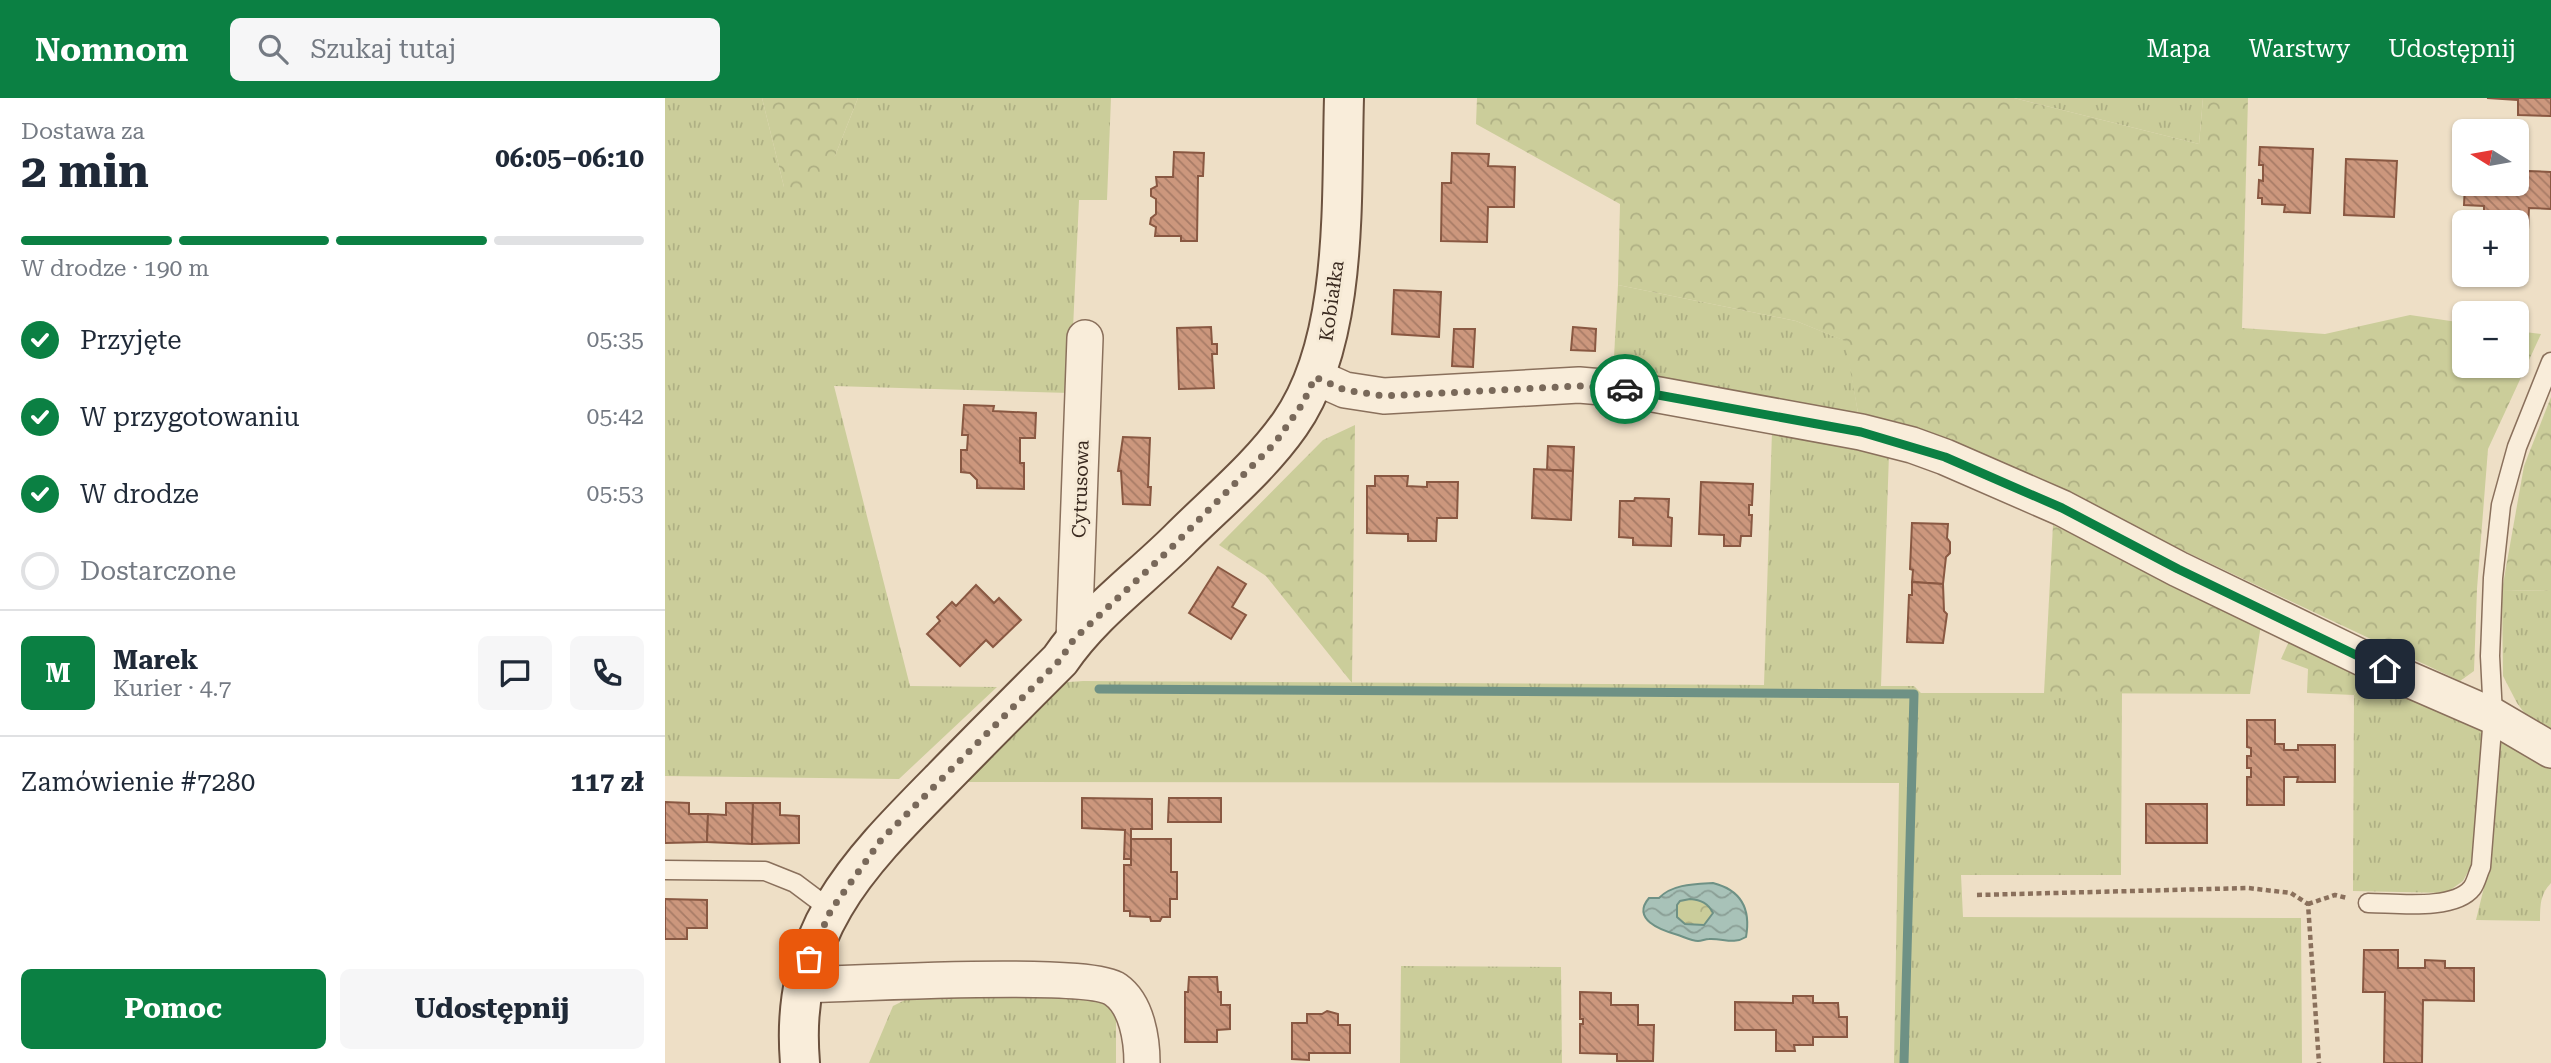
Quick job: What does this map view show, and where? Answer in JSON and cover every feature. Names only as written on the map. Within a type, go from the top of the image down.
[{"type":"street","name":"Kobiałka","points":[[800,1063],[799,1016],[802,985],[814,946],[831,910],[881,840],[1060,660],[1074,639],[1168,551],[1275,443],[1303,403],[1315,377],[1329,332],[1336,282],[1344,98]]},
{"type":"street","name":"Cytrusowa","points":[[1074,639],[1085,338]]},
{"type":"street","points":[[1315,377],[1345,390],[1384,396],[1579,386],[1626,389],[1861,432],[1912,445],[2062,508],[2202,581],[2385,669],[2493,716],[2551,750]]},
{"type":"street","points":[[802,985],[1048,979],[1095,984],[1115,990],[1127,1004],[1142,1042],[1142,1063]]},
{"type":"lane","points":[[2368,903],[2438,903],[2456,899],[2472,888],[2481,867],[2493,716],[2490,643],[2493,578],[2501,505],[2518,447],[2551,362]]},
{"type":"lane","points":[[665,870],[765,871],[795,883],[831,910]]},
{"type":"path","points":[[1977,895],[2248,888],[2291,893],[2308,904]]},
{"type":"path","points":[[2308,904],[2335,895],[2368,903]]},
{"type":"path","points":[[2308,904],[2319,1063]]},
{"type":"green space","points":[[665,98],[762,98],[784,187],[835,156],[858,98],[1111,98],[1107,200],[1079,200],[1070,393],[834,386],[910,686],[997,687],[899,779],[665,776]]},
{"type":"green space","points":[[762,98],[858,98],[819,189],[784,187]]},
{"type":"green space","points":[[1477,98],[2014,98],[2199,144],[2203,98],[2248,98],[2242,328],[2325,334],[2410,315],[2452,321],[2452,378],[2521,378],[2488,449],[2477,589],[2474,671],[2460,681],[2055,490],[1893,422],[1858,413],[1845,341],[1796,321],[1618,285],[1620,204],[1476,124]]},
{"type":"green space","points":[[2014,98],[2203,98],[2199,144]]},
{"type":"green space","points":[[1618,285],[1796,321],[1846,341],[1858,413],[1613,375]]},
{"type":"green space","points":[[2529,332],[2541,334],[2529,360]]},
{"type":"green space","points":[[2551,397],[2551,591],[2502,590],[2524,466]]},
{"type":"green space","points":[[1355,425],[1352,683],[1266,576],[1219,545],[1323,440]]},
{"type":"green space","points":[[1772,431],[1889,454],[1881,686],[1914,686],[1921,693],[2122,693],[2121,875],[1961,875],[1963,917],[2301,918],[2302,1063],[1894,1063],[1899,783],[962,782],[1054,683],[1764,685]]},
{"type":"green space","points":[[2053,525],[2261,625],[2250,694],[2044,693]]},
{"type":"green space","points":[[2502,590],[2551,591],[2551,737],[2537,730],[2517,703],[2503,676]]},
{"type":"green space","points":[[2290,639],[2368,674],[2354,695],[2307,693],[2308,669],[2281,659]]},
{"type":"green space","points":[[2368,674],[2471,718],[2483,733],[2474,861],[2463,881],[2446,893],[2353,891],[2354,695]]},
{"type":"green space","points":[[2501,743],[2511,743],[2551,762],[2551,883],[2543,896],[2540,921],[2476,920],[2486,879],[2494,770]]},
{"type":"green space","points":[[1690,899],[1704,903],[1713,913],[1704,925],[1685,924],[1677,917],[1677,905],[1680,901]]},
{"type":"green space","points":[[1401,966],[1561,967],[1562,1063],[1400,1063]]},
{"type":"green space","points":[[1079,990],[1116,1007],[1116,1063],[869,1063],[893,1006],[921,992]]},
{"type":"water","points":[[1713,883],[1731,890],[1742,902],[1747,918],[1746,937],[1732,941],[1696,941],[1656,927],[1643,912],[1649,898],[1659,898],[1677,887]],"holes":[[[1690,899],[1706,904],[1713,913],[1704,925],[1685,924],[1677,917],[1677,905],[1680,901]]]},
{"type":"building","points":[[2487,98],[2551,98],[2551,116],[2518,115],[2518,100]]},
{"type":"building","points":[[2260,147],[2313,149],[2310,213],[2284,212],[2285,205],[2262,204],[2262,198],[2258,198],[2259,180],[2263,181],[2263,165],[2259,165]]},
{"type":"building","points":[[1174,152],[1204,153],[1203,176],[1198,176],[1197,241],[1181,241],[1181,236],[1155,236],[1156,227],[1150,224],[1151,218],[1156,214],[1156,199],[1151,196],[1151,189],[1157,186],[1156,177],[1173,177]]},
{"type":"building","points":[[1452,153],[1489,154],[1488,166],[1515,167],[1514,207],[1488,207],[1487,242],[1441,241],[1442,183],[1451,183]]},
{"type":"building","points":[[2346,159],[2397,161],[2394,217],[2344,215]]},
{"type":"building","points":[[2529,171],[2551,172],[2551,209],[2484,210],[2484,206],[2464,205],[2464,196],[2529,196]]},
{"type":"building","points":[[1394,290],[1441,292],[1439,337],[1392,334]]},
{"type":"building","points":[[1211,327],[1212,344],[1217,344],[1217,354],[1212,354],[1214,388],[1179,389],[1177,328]]},
{"type":"building","points":[[1573,327],[1596,329],[1595,351],[1571,350]]},
{"type":"building","points":[[1454,329],[1475,329],[1473,367],[1452,366]]},
{"type":"building","points":[[964,405],[994,406],[993,411],[1036,413],[1035,438],[1020,438],[1024,489],[977,488],[977,480],[970,473],[961,472],[961,450],[967,450],[968,435],[962,435]]},
{"type":"building","points":[[1123,437],[1150,438],[1150,505],[1123,504],[1121,471],[1118,471]]},
{"type":"building","points":[[1548,446],[1574,447],[1573,471],[1547,470]]},
{"type":"building","points":[[1534,469],[1573,471],[1571,520],[1532,518]]},
{"type":"building","points":[[1375,476],[1408,476],[1407,486],[1427,487],[1427,482],[1458,482],[1457,518],[1437,518],[1436,541],[1408,541],[1408,534],[1367,533],[1367,486],[1375,486]]},
{"type":"building","points":[[1701,482],[1753,484],[1752,505],[1749,505],[1749,515],[1752,515],[1751,536],[1741,536],[1740,546],[1724,546],[1724,535],[1699,534]]},
{"type":"building","points":[[1635,498],[1669,499],[1668,517],[1672,518],[1671,546],[1633,545],[1633,538],[1619,537],[1620,501],[1634,501]]},
{"type":"building","points":[[1912,523],[1948,524],[1950,553],[1946,557],[1943,584],[1912,582]]},
{"type":"building","points":[[1218,567],[1246,584],[1232,607],[1246,615],[1231,639],[1189,613]]},
{"type":"building","points":[[1912,582],[1943,584],[1944,611],[1947,614],[1943,643],[1907,642]]},
{"type":"building","points":[[976,585],[994,603],[999,598],[1021,620],[993,647],[986,640],[960,666],[927,634],[940,621],[937,617],[952,602],[956,606]]},
{"type":"building","points":[[2247,720],[2275,720],[2275,744],[2284,744],[2284,750],[2298,750],[2298,745],[2335,745],[2335,782],[2297,782],[2298,777],[2284,777],[2284,805],[2247,805],[2247,777],[2251,777],[2251,768],[2247,768],[2247,756],[2251,756],[2251,748],[2247,747]]},
{"type":"building","points":[[1082,798],[1152,799],[1152,829],[1131,829],[1131,859],[1124,859],[1125,830],[1082,828]]},
{"type":"building","points":[[1169,798],[1221,798],[1221,822],[1168,822]]},
{"type":"building","points":[[665,802],[689,803],[689,814],[708,814],[707,842],[665,843]]},
{"type":"building","points":[[726,803],[753,803],[752,844],[707,842],[708,814],[726,815]]},
{"type":"building","points":[[753,803],[780,803],[780,815],[799,816],[799,843],[752,844]]},
{"type":"building","points":[[2146,804],[2207,804],[2207,843],[2146,843]]},
{"type":"building","points":[[1131,839],[1171,839],[1171,872],[1177,872],[1177,899],[1170,899],[1170,917],[1151,921],[1150,917],[1130,916],[1130,911],[1124,911],[1124,865],[1131,865]]},
{"type":"building","points":[[665,899],[707,900],[707,928],[687,928],[687,939],[665,939]]},
{"type":"building","points":[[2364,950],[2398,950],[2398,968],[2425,968],[2425,960],[2445,961],[2445,968],[2474,968],[2474,1001],[2423,1000],[2422,1063],[2384,1063],[2385,992],[2363,992]]},
{"type":"building","points":[[1189,977],[1217,977],[1221,1005],[1230,1005],[1230,1029],[1217,1030],[1217,1042],[1185,1042],[1185,992],[1188,992]]},
{"type":"building","points":[[1580,992],[1611,993],[1611,1005],[1638,1005],[1638,1025],[1654,1025],[1653,1061],[1617,1061],[1617,1054],[1580,1053],[1580,1024],[1583,1024],[1583,1019],[1580,1019]]},
{"type":"building","points":[[1793,996],[1813,996],[1813,1003],[1838,1003],[1839,1017],[1847,1017],[1847,1037],[1813,1037],[1813,1045],[1794,1045],[1795,1051],[1776,1051],[1776,1030],[1735,1030],[1735,1002],[1793,1003]]},
{"type":"building","points":[[1327,1011],[1338,1014],[1338,1025],[1350,1025],[1350,1053],[1309,1053],[1309,1060],[1292,1059],[1292,1023],[1307,1023],[1307,1014],[1322,1014]]},
{"type":"waterway","points":[[1099,689],[1914,694],[1904,1063]]},
{"type":"way so far","points":[[809,959],[831,910],[881,840],[1060,660],[1074,639],[1168,551],[1275,443],[1303,403],[1315,377],[1345,390],[1384,396],[1579,386],[1625,389]]},
{"type":"route","points":[[1625,389],[1861,432],[1945,457],[2062,508],[2178,569],[2385,669]]}]
